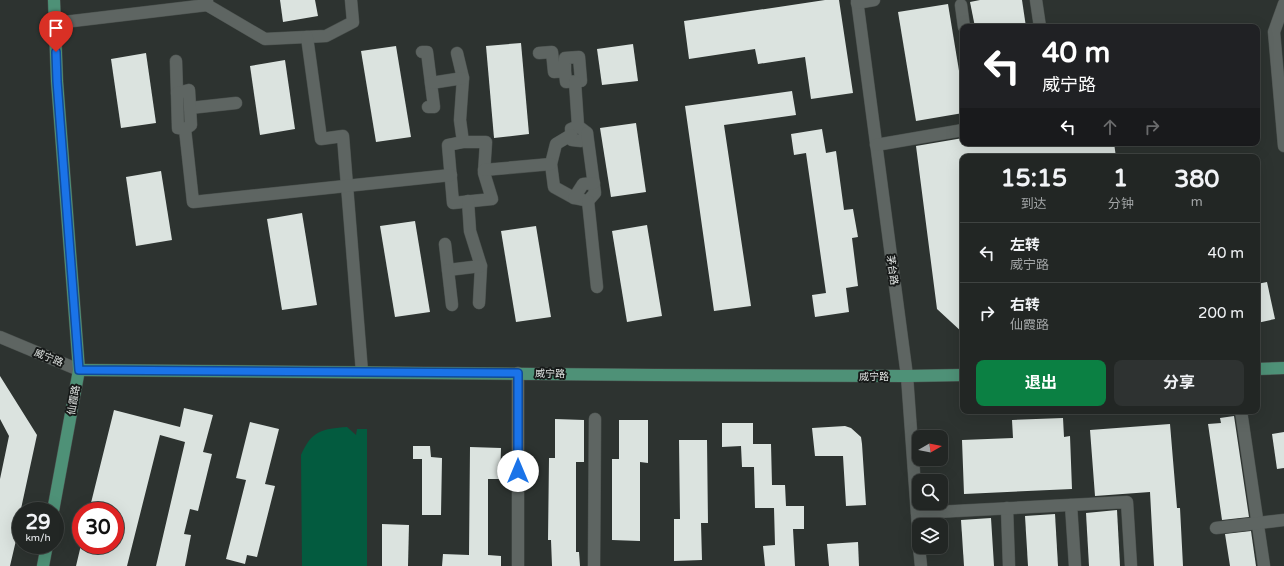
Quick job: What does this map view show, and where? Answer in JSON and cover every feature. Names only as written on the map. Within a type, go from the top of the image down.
[{"type":"main road","name":"仙霞路","points":[[54,0],[57,81],[79,370],[55,502]]},
{"type":"main road","points":[[1260,369],[1284,368]]},
{"type":"main road","name":"威宁路","points":[[79,370],[663,375],[960,375]]},
{"type":"main road","points":[[43,566],[45,554]]},
{"type":"street","points":[[56,23],[207,2],[265,39],[326,36],[353,22],[351,0]]},
{"type":"street","points":[[857,1],[874,0]]},
{"type":"street","points":[[1036,0],[1040,24]]},
{"type":"street","name":"茅台路","points":[[857,1],[906,376],[917,518]]},
{"type":"street","points":[[961,4],[964,24]]},
{"type":"street","points":[[1284,4],[1274,32],[1284,146]]},
{"type":"street","points":[[307,37],[321,139],[343,136],[362,372]]},
{"type":"street","points":[[422,52],[427,52],[434,107],[428,107]]},
{"type":"street","points":[[538,52],[552,52],[554,72],[565,71]]},
{"type":"street","points":[[457,53],[463,78],[460,120],[464,142]]},
{"type":"street","points":[[579,57],[581,81],[566,82],[565,71],[565,58],[579,57]]},
{"type":"street","points":[[176,61],[178,128],[185,129],[191,125],[189,90],[178,93]]},
{"type":"street","points":[[431,83],[463,78]]},
{"type":"street","points":[[575,82],[579,131],[594,183],[595,193],[588,201],[597,287]]},
{"type":"street","points":[[190,108],[236,103]]},
{"type":"street","points":[[185,129],[193,202],[451,175]]},
{"type":"street","points":[[579,131],[556,144],[552,164],[554,187],[574,198],[588,201]]},
{"type":"street","points":[[876,145],[960,131]]},
{"type":"street","points":[[464,142],[486,142],[484,170],[492,199],[453,203],[448,145],[464,142]]},
{"type":"street","points":[[484,170],[552,164]]},
{"type":"street","points":[[574,198],[583,184],[594,183]]},
{"type":"street","points":[[468,201],[470,231],[481,266],[479,303]]},
{"type":"street","points":[[445,244],[452,305]]},
{"type":"street","points":[[448,270],[481,266]]},
{"type":"street","name":"威宁路","points":[[0,337],[79,370]]},
{"type":"street","points":[[518,373],[518,566]]},
{"type":"street","points":[[1241,414],[1264,566]]},
{"type":"street","points":[[594,566],[595,419]]},
{"type":"street","points":[[917,513],[1127,502],[1131,566]]},
{"type":"street","points":[[1071,505],[1075,566]]},
{"type":"street","points":[[1006,508],[1009,566]]},
{"type":"street","points":[[1216,528],[1284,520]]},
{"type":"street","points":[[920,554],[921,566]]},
{"type":"green space","points":[[347,427],[356,435],[357,429],[367,429],[367,566],[302,566],[301,455],[309,440],[319,432]]},
{"type":"building","points":[[280,0],[315,0],[318,16],[283,22]]},
{"type":"building","points":[[825,0],[839,0],[853,93],[811,99],[805,57],[758,64],[755,49],[689,59],[684,21]]},
{"type":"building","points":[[980,0],[1022,0],[1026,24],[974,24],[970,2]]},
{"type":"building","points":[[948,4],[960,77],[960,114],[916,121],[898,12]]},
{"type":"building","points":[[521,43],[529,134],[494,138],[486,46]]},
{"type":"building","points":[[633,44],[638,81],[602,85],[597,49]]},
{"type":"building","points":[[396,46],[411,137],[376,142],[361,51]]},
{"type":"building","points":[[146,53],[156,123],[121,128],[111,59]]},
{"type":"building","points":[[285,60],[295,129],[260,135],[250,66]]},
{"type":"building","points":[[792,91],[796,115],[724,125],[751,306],[714,311],[685,106]]},
{"type":"building","points":[[636,123],[646,192],[611,197],[600,128]]},
{"type":"building","points":[[822,129],[826,153],[836,151],[844,210],[853,209],[858,237],[852,238],[858,286],[846,288],[849,312],[815,317],[812,295],[826,293],[806,153],[794,155],[791,134]]},
{"type":"building","points":[[960,139],[960,146],[1114,146],[1116,154],[960,154],[960,330],[937,309],[916,146]]},
{"type":"building","points":[[161,171],[172,240],[136,246],[126,177]]},
{"type":"building","points":[[302,213],[317,305],[282,310],[267,219]]},
{"type":"building","points":[[415,221],[430,312],[395,317],[380,226]]},
{"type":"building","points":[[647,225],[662,316],[627,322],[612,231]]},
{"type":"building","points":[[536,226],[551,317],[516,322],[501,231]]},
{"type":"building","points":[[1267,282],[1275,319],[1260,322],[1260,283]]},
{"type":"building","points":[[0,376],[37,435],[22,502],[12,502],[13,554],[10,566],[0,566],[0,479],[9,436],[0,419]]},
{"type":"building","points":[[184,408],[213,415],[203,452],[212,454],[198,511],[190,509],[184,534],[191,535],[185,566],[156,566],[185,442],[160,435],[127,566],[76,566],[79,554],[124,554],[124,502],[91,502],[114,410],[180,427]]},
{"type":"building","points":[[1234,416],[1249,517],[1222,520],[1208,424],[1221,423],[1220,418]]},
{"type":"building","points":[[1063,418],[1064,437],[1070,436],[1072,489],[964,494],[962,440],[1013,438],[1012,420]]},
{"type":"building","points":[[555,419],[584,420],[584,462],[576,462],[576,552],[579,552],[580,566],[552,566],[551,540],[548,540],[549,458],[555,458]]},
{"type":"building","points":[[619,420],[648,420],[648,463],[640,462],[640,541],[612,540],[612,459],[619,459]]},
{"type":"building","points":[[250,422],[279,429],[265,484],[275,486],[257,557],[247,555],[245,564],[226,559],[246,480],[236,478]]},
{"type":"building","points":[[722,423],[753,423],[753,444],[771,444],[772,485],[785,485],[786,506],[804,506],[804,529],[793,529],[795,566],[765,566],[763,546],[775,545],[774,508],[755,508],[754,467],[742,467],[741,446],[722,447]]},
{"type":"building","points":[[1170,424],[1177,508],[1180,508],[1183,566],[1154,566],[1150,492],[1095,496],[1090,430]]},
{"type":"building","points":[[845,426],[851,428],[861,437],[866,505],[846,506],[843,456],[815,456],[812,428]]},
{"type":"building","points":[[1284,432],[1284,468],[1277,469],[1272,434]]},
{"type":"building","points":[[679,440],[707,440],[708,523],[701,523],[702,560],[674,561],[674,519],[680,519]]},
{"type":"building","points":[[413,446],[430,446],[431,457],[442,458],[441,515],[422,515],[422,459],[413,459]]},
{"type":"building","points":[[470,447],[501,448],[500,479],[488,479],[488,555],[501,556],[501,566],[442,566],[443,554],[469,555]]},
{"type":"building","points":[[1117,510],[1120,566],[1089,566],[1086,513]]},
{"type":"building","points":[[1055,514],[1058,566],[1028,566],[1025,516]]},
{"type":"building","points":[[991,518],[994,566],[964,566],[961,520]]},
{"type":"building","points":[[382,524],[409,525],[408,566],[382,566]]},
{"type":"building","points":[[1251,531],[1256,566],[1230,566],[1225,534]]},
{"type":"building","points":[[858,542],[859,566],[829,566],[827,544]]},
{"type":"route","points":[[56,52],[79,370],[518,373],[518,471]]}]
